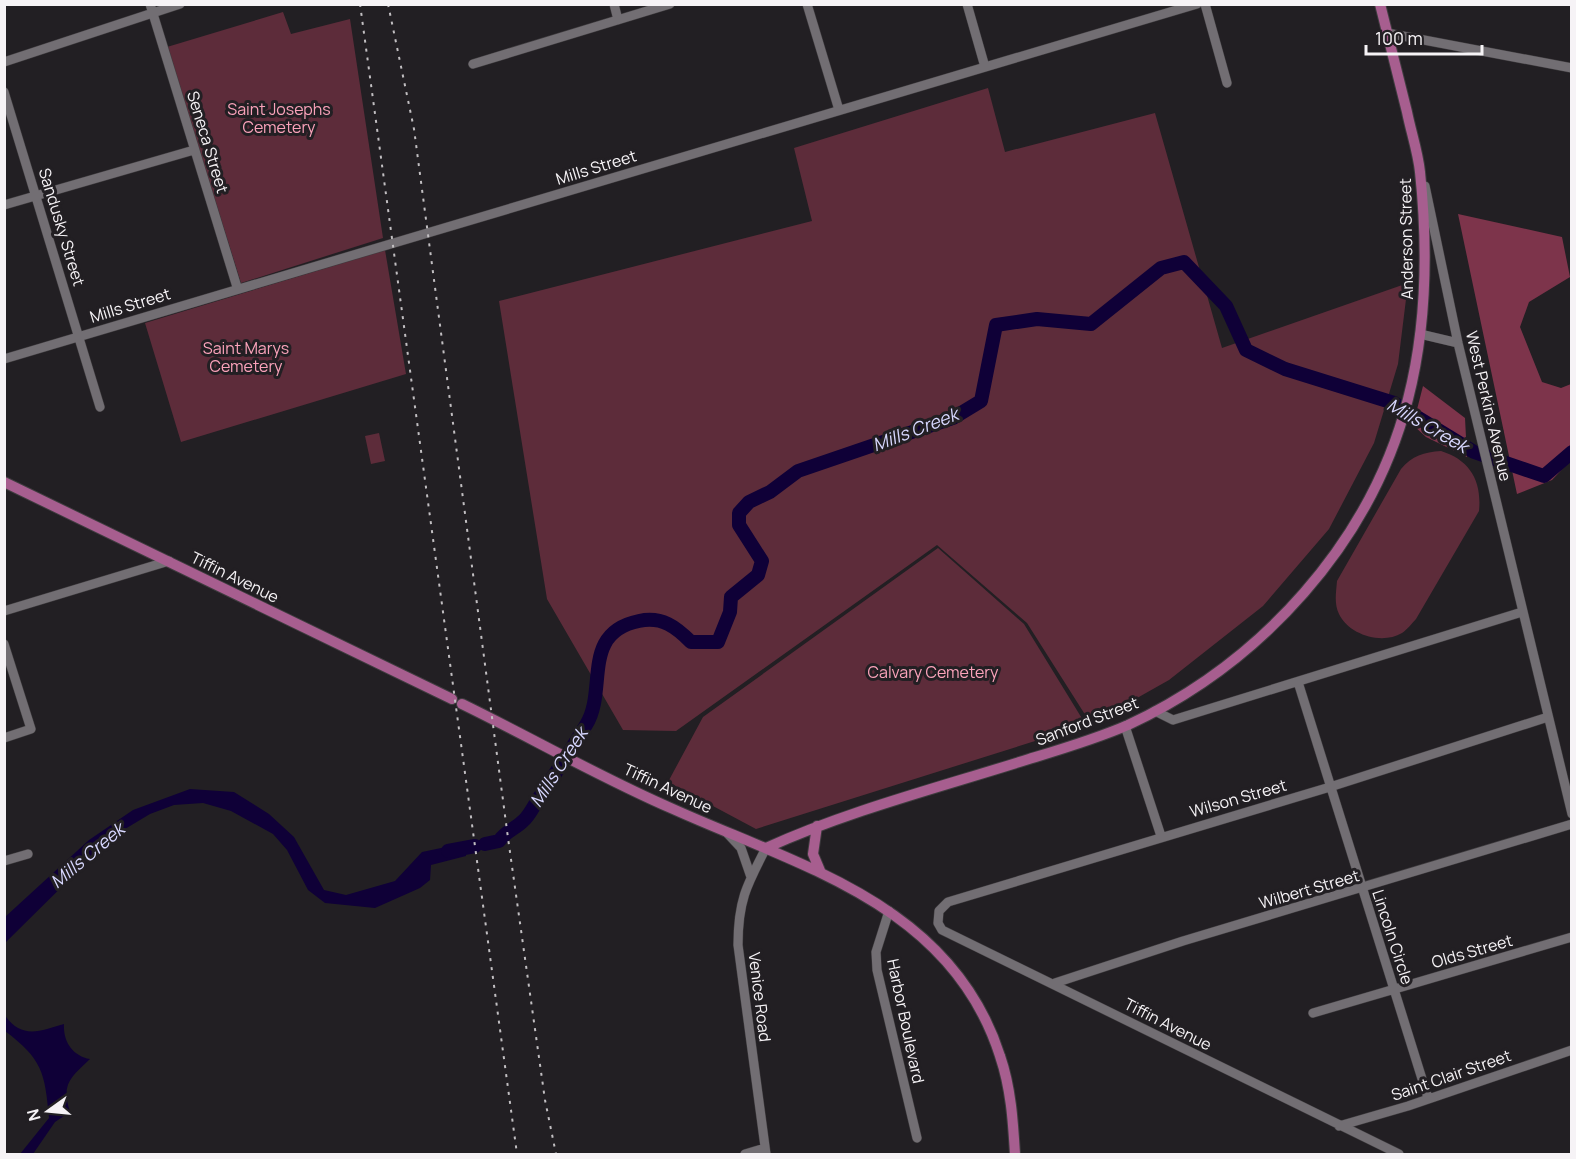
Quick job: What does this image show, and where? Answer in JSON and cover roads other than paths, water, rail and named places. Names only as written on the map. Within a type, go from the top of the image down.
[{"type":"main road","name":"West Perkins Avenue","points":[[1380,4],[1420,169]]},
{"type":"main road","name":"Anderson Street","points":[[1155,711],[1209,679],[1264,634],[1318,576],[1359,517],[1383,469],[1408,400],[1420,334],[1425,270],[1420,169]]},
{"type":"main road","name":"Tiffin Avenue","points":[[6,484],[169,561],[672,809],[821,873],[890,911],[924,937],[939,953],[971,995],[991,1030],[1008,1083],[1016,1155]]},
{"type":"main road","name":"Sanford Street","points":[[766,848],[817,826],[1125,726],[1155,711]]},
{"type":"main road","points":[[817,826],[813,854],[821,873]]},
{"type":"street","points":[[4,62],[151,8],[180,4]]},
{"type":"street","points":[[614,4],[618,20]]},
{"type":"street","points":[[473,64],[670,4]]},
{"type":"street","points":[[807,4],[839,110]]},
{"type":"street","points":[[967,4],[985,67]]},
{"type":"street","name":"Mills Street","points":[[4,358],[1197,4]]},
{"type":"street","points":[[1205,4],[1227,83]]},
{"type":"street","name":"Seneca Street","points":[[151,8],[237,287]]},
{"type":"street","points":[[1387,33],[1572,68]]},
{"type":"street","name":"Sandusky Street","points":[[4,92],[38,195],[100,407]]},
{"type":"street","points":[[4,205],[194,150]]},
{"type":"street","name":"West Perkins Avenue","points":[[1420,169],[1458,343],[1572,814]]},
{"type":"street","points":[[1420,334],[1458,343]]},
{"type":"street","points":[[4,611],[169,561]]},
{"type":"street","name":"Sanford Street","points":[[1155,711],[1173,720],[1522,612]]},
{"type":"street","points":[[4,644],[31,729],[4,738]]},
{"type":"street","name":"Lincoln Circle","points":[[1298,682],[1428,1098]]},
{"type":"street","name":"Wilson Street","points":[[939,911],[948,902],[1330,787],[1548,717]]},
{"type":"street","points":[[1125,726],[1161,836]]},
{"type":"street","name":"Wilbert Street","points":[[1055,983],[1183,941],[1572,824]]},
{"type":"street","points":[[725,831],[741,848],[751,878]]},
{"type":"street","name":"Venice Road","points":[[766,848],[742,897],[738,915],[738,945],[766,1151]]},
{"type":"street","points":[[4,861],[28,854]]},
{"type":"street","name":"Harbor Boulevard","points":[[890,911],[876,952],[876,970],[917,1137]]},
{"type":"street","name":"Tiffin Avenue","points":[[939,911],[938,923],[942,930],[1055,983],[1399,1155]]},
{"type":"street","name":"Olds Street","points":[[1313,1013],[1572,937]]},
{"type":"street","name":"Saint Clair Street","points":[[1339,1126],[1572,1050]]},
{"type":"street","points":[[745,1155],[766,1151]]},
{"type":"water","points":[[190,789],[234,792],[269,814],[294,837],[324,890],[346,895],[395,881],[422,852],[465,843],[466,856],[431,865],[430,880],[420,888],[375,908],[325,903],[308,890],[287,850],[273,834],[231,811],[203,803],[174,805],[150,814],[125,829],[93,856],[5,943],[5,917],[89,840],[133,810]]},
{"type":"water","points":[[4,1014],[17,1028],[24,1030],[39,1031],[64,1024],[65,1037],[70,1047],[79,1055],[90,1059],[69,1082],[67,1102],[70,1112],[55,1122],[33,1154],[20,1154],[49,1118],[46,1089],[34,1059],[5,1031]]},
{"type":"waterway","name":"Mills Creek","points":[[485,844],[499,841],[525,819],[586,725],[592,711],[602,650],[609,637],[621,627],[639,621],[655,620],[674,627],[691,642],[718,642],[730,612],[731,597],[758,575],[762,561],[739,525],[739,513],[749,502],[770,492],[798,471],[953,418],[981,401],[996,325],[1037,319],[1091,324],[1161,268],[1184,262],[1226,306],[1246,350],[1285,369],[1394,403],[1474,452],[1544,476],[1572,452]]},
{"type":"waterway","name":"Mills Creek","points":[[448,851],[475,846]]},
{"type":"railway","points":[[360,4],[517,1154]]},
{"type":"railway","points":[[388,4],[414,129],[508,838],[545,1100],[556,1154]]},
{"type":"park label","name":"Saint Josephs Cemetery","points":[[279,118]]},
{"type":"park label","name":"Saint Marys Cemetery","points":[[246,357]]},
{"type":"park label","name":"Calvary Cemetery","points":[[933,672]]}]
